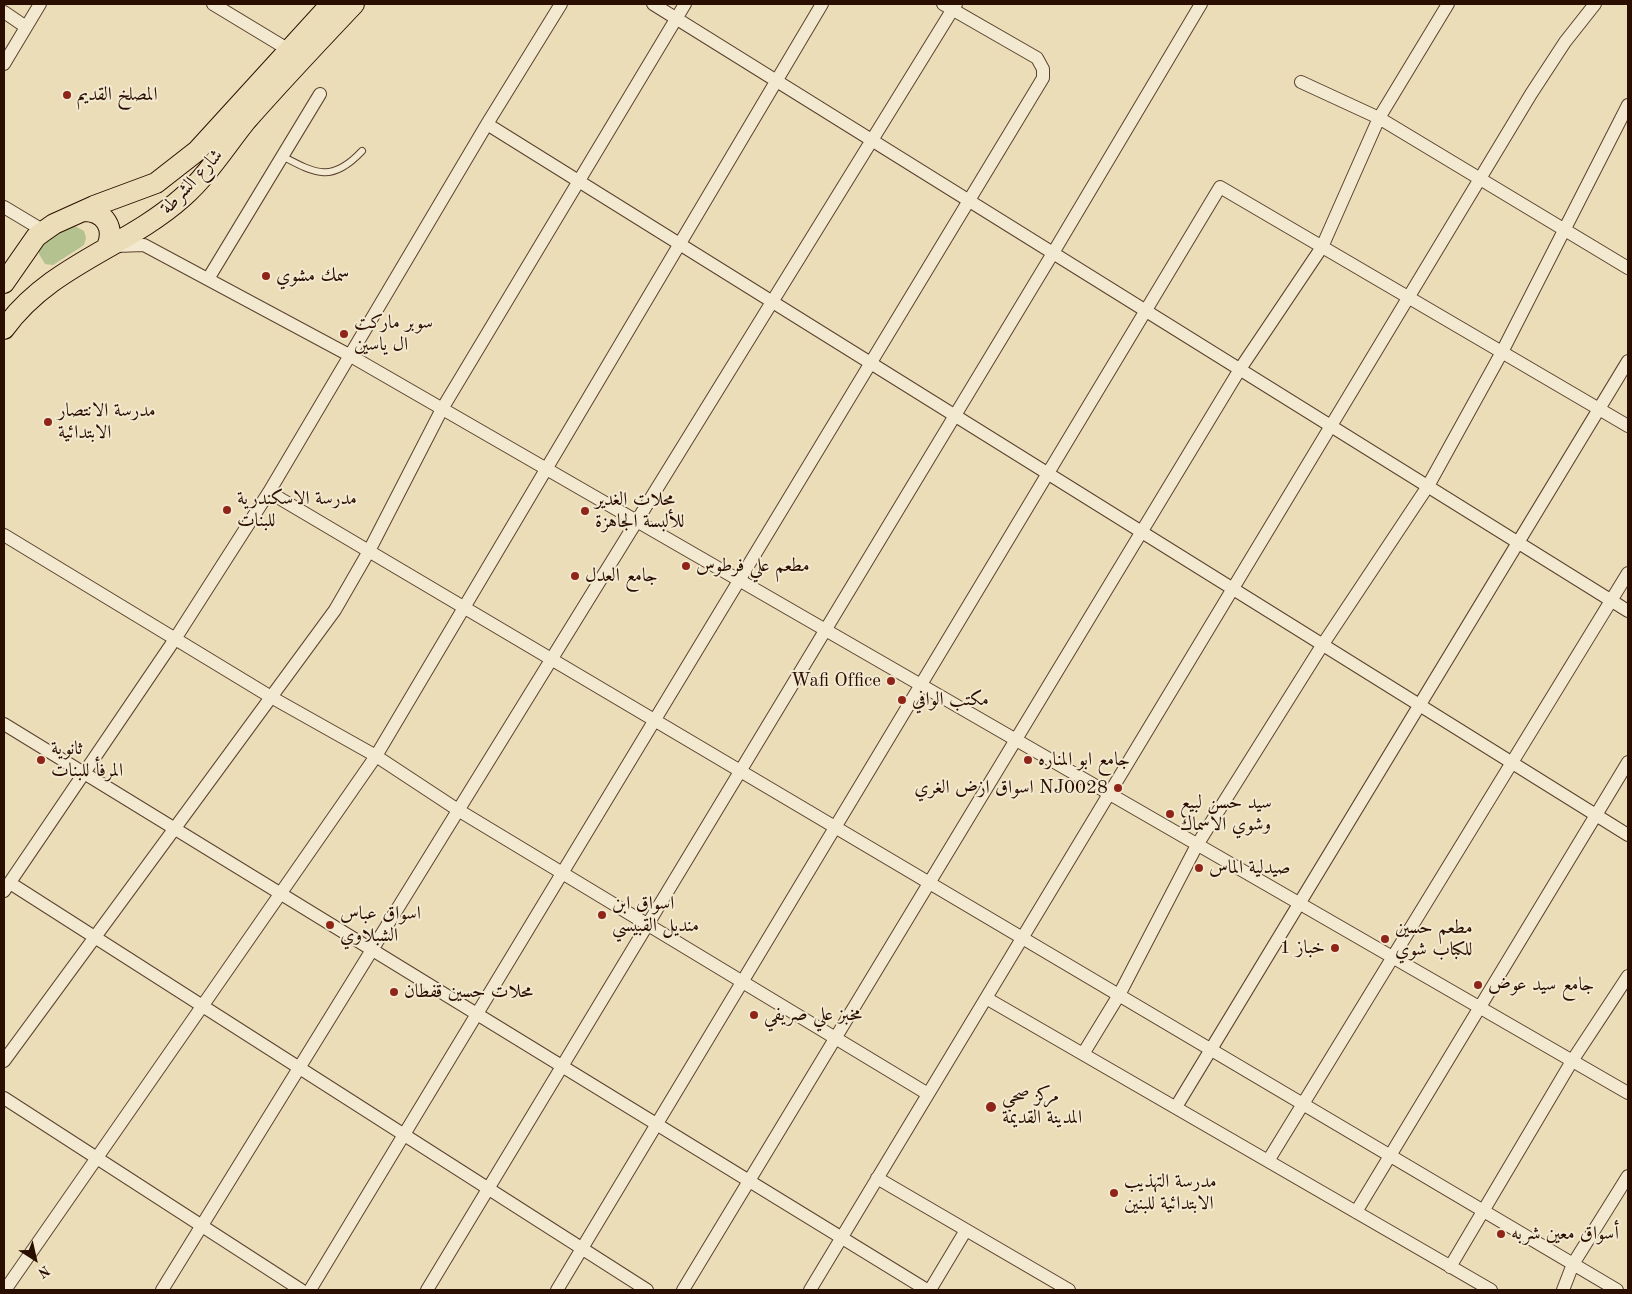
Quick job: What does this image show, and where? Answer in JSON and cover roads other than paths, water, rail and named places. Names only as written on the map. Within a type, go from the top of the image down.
[{"type":"main road","name":"شارع الشرطة","points":[[4,283],[44,231],[84,211],[156,183],[181,166],[197,151],[331,4]]},
{"type":"main road","name":"شارع الشرطة","points":[[4,329],[24,305],[52,282],[107,247],[157,219],[185,196],[281,81],[354,4]]},
{"type":"main road","points":[[84,211],[92,211],[105,219],[110,232],[107,247]]},
{"type":"main road","points":[[20,260],[23,272],[27,278],[39,284],[52,282]]},
{"type":"street","points":[[4,64],[40,4]]},
{"type":"street","points":[[212,4],[289,50]]},
{"type":"street","points":[[561,4],[487,124],[270,492],[175,639],[7,887],[94,938],[202,1006],[647,1290]]},
{"type":"street","points":[[653,4],[1628,611]]},
{"type":"street","points":[[4,1061],[335,610],[369,551],[442,409],[577,180],[685,4]]},
{"type":"street","points":[[5,1290],[376,756],[822,4]]},
{"type":"street","points":[[683,1290],[1240,369],[1322,247],[1379,118],[1448,4]]},
{"type":"street","points":[[810,1290],[1480,179],[1548,68],[1595,4]]},
{"type":"street","points":[[427,1290],[1054,253],[1198,5]]},
{"type":"street","points":[[162,1290],[872,140],[951,6],[1036,58],[1043,69],[1043,78],[310,1290]]},
{"type":"street","points":[[4,12],[26,27]]},
{"type":"street","points":[[1301,82],[1379,118],[1628,268]]},
{"type":"street","points":[[208,278],[320,94]]},
{"type":"street","points":[[1083,1054],[1119,995],[1197,845],[1322,644],[1428,486],[1502,352],[1628,105]]},
{"type":"street","points":[[487,124],[1628,835]]},
{"type":"street","points":[[557,1290],[1220,187],[1628,426]]},
{"type":"street","points":[[4,206],[44,231]]},
{"type":"street","points":[[107,247],[144,245],[349,356],[1628,1094]]},
{"type":"street","points":[[1176,1108],[1628,361]]},
{"type":"street","points":[[270,492],[1617,1290]]},
{"type":"street","points":[[4,535],[271,697],[376,756],[458,810],[928,1094]]},
{"type":"street","points":[[1268,1161],[1628,573]]},
{"type":"street","points":[[4,724],[928,1290],[966,1230]]},
{"type":"street","points":[[1356,1212],[1628,762]]},
{"type":"street","points":[[1450,1267],[1572,1061],[1628,976]]},
{"type":"street","points":[[986,998],[1491,1290]]},
{"type":"street","points":[[4,1098],[301,1290]]},
{"type":"street","points":[[1563,1290],[1573,1264],[1628,1176]]},
{"type":"street","points":[[877,1178],[1063,1289]]},
{"type":"lane","points":[[282,156],[320,173],[336,172],[351,164],[362,152]]},
{"type":"place","name":"المصلخ القديم","points":[[67,95]]},
{"type":"place","name":"سمك مشوي","points":[[266,276]]},
{"type":"place","name":"سوبر ماركت ال ياسين","points":[[344,334]]},
{"type":"place","name":"مدرسة الانتصار الابتدائية","points":[[48,422]]},
{"type":"place","name":"مدرسة الاسكندرية للبنات","points":[[227,510]]},
{"type":"place","name":"محلات الغدير للألبسة الجاهزة","points":[[585,511]]},
{"type":"place","name":"مطعم علي فرطوس","points":[[686,566]]},
{"type":"place","name":"جامع العدل","points":[[575,576]]},
{"type":"place","name":"Wafi Office","points":[[891,681]]},
{"type":"place","name":"مكتب الوافي","points":[[902,700]]},
{"type":"place","name":"ثانوية المرفأ للبنات","points":[[41,760]]},
{"type":"place","name":"جامع ابو المناره","points":[[1028,760]]},
{"type":"place","name":"اسواق ازض الغري NJ0028","points":[[1118,788]]},
{"type":"place","name":"سيد حسن لبيع وشوي الاسماك","points":[[1170,814]]},
{"type":"place","name":"صيدلية الماس","points":[[1199,868]]},
{"type":"place","name":"اسواق ابن منديل القبيسي","points":[[602,915]]},
{"type":"place","name":"اسواق عباس الشبلاوي","points":[[330,925]]},
{"type":"place","name":"مطعم حسين للكباب شوي","points":[[1385,939]]},
{"type":"place","name":"خباز 1","points":[[1335,948]]},
{"type":"place","name":"جامع سيد عوض","points":[[1478,985]]},
{"type":"place","name":"محلات حسين قفطان","points":[[394,992]]},
{"type":"place","name":"مخبز علي صريفي","points":[[754,1015]]},
{"type":"place","name":"مركز صحي المدينة القديمة","points":[[991,1107]]},
{"type":"place","name":"مدرسة التهذيب الابتدائية للبنين","points":[[1114,1193]]},
{"type":"place","name":"أسواق معين شربه","points":[[1501,1234]]}]
